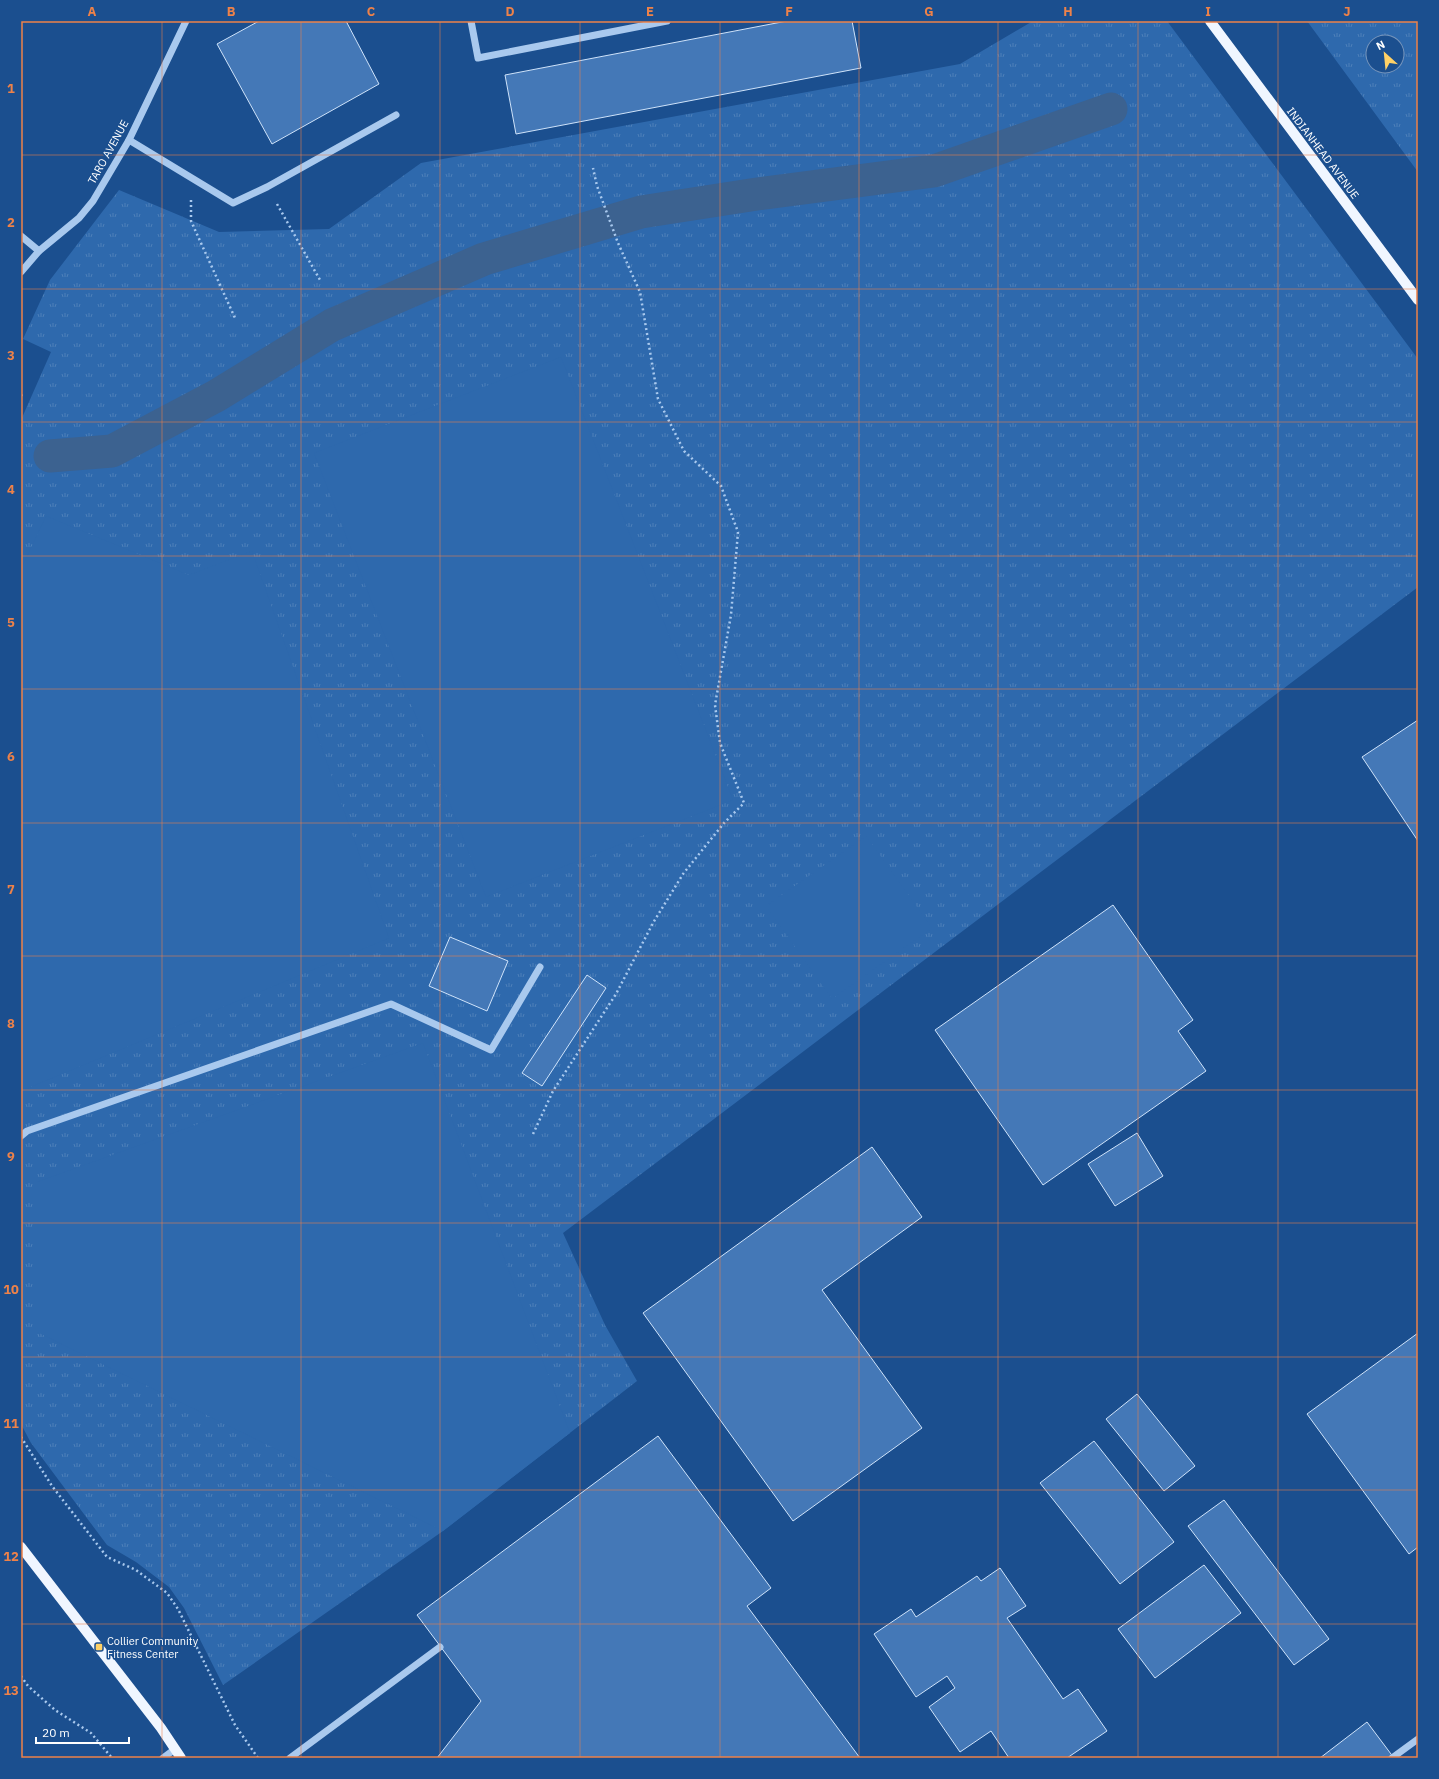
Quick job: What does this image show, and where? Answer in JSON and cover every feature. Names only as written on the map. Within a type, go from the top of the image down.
[{"type":"main road","name":"INDIANHEAD AVENUE","points":[[1210,21],[1418,300]]},
{"type":"main road","points":[[21,1547],[152,1716],[181,1758]]},
{"type":"street","name":"TARO AVENUE","points":[[21,272],[39,251],[79,218],[93,201],[129,140],[186,21]]},
{"type":"street","points":[[471,21],[478,58],[667,21]]},
{"type":"street","points":[[129,140],[233,203],[267,187],[396,115]]},
{"type":"street","points":[[21,236],[39,251]]},
{"type":"street","points":[[21,1136],[27,1131],[391,1004],[491,1050],[540,967]]},
{"type":"street","points":[[290,1758],[440,1647]]},
{"type":"street","points":[[1392,1758],[1418,1739]]},
{"type":"street","points":[[163,1758],[175,1749]]},
{"type":"path","points":[[532,1134],[553,1091],[616,994],[653,923],[683,874],[724,823],[744,803],[720,743],[715,705],[731,615],[738,532],[721,486],[684,451],[658,399],[640,292],[618,243],[597,186],[593,168]]},
{"type":"path","points":[[190,177],[191,221],[235,318]]},
{"type":"path","points":[[267,187],[320,280]]},
{"type":"path","points":[[21,396],[23,392]]},
{"type":"path","points":[[21,1437],[52,1486],[107,1557],[136,1570],[167,1593],[191,1634],[235,1725],[258,1758]]},
{"type":"path","points":[[21,1676],[28,1686],[55,1710],[91,1733],[112,1758]]},
{"type":"green space","points":[[1033,21],[1167,21],[1418,359],[1418,587],[563,1233],[605,1325],[637,1381],[443,1531],[223,1685],[184,1608],[169,1587],[136,1562],[107,1545],[31,1443],[21,1424],[21,420],[51,352],[23,339],[50,280],[119,190],[219,232],[329,229],[421,163],[960,64]]},
{"type":"green space","points":[[1307,21],[1418,21],[1418,172]]},
{"type":"green space","points":[[561,357],[733,800],[486,897],[314,453]]},
{"type":"green space","points":[[46,516],[189,575],[252,551],[389,938],[21,1091],[21,569]]},
{"type":"green space","points":[[866,836],[932,928],[832,999],[766,906]]},
{"type":"green space","points":[[423,1043],[570,1433],[443,1531],[37,1332],[37,1182]]},
{"type":"building","points":[[259,21],[346,21],[379,84],[272,144],[217,44]]},
{"type":"building","points":[[787,21],[852,21],[861,68],[516,134],[505,75]]},
{"type":"building","points":[[1418,720],[1418,841],[1362,757]]},
{"type":"building","points":[[1113,905],[1193,1020],[1178,1031],[1206,1071],[1043,1185],[935,1030]]},
{"type":"building","points":[[450,937],[508,961],[487,1011],[429,986]]},
{"type":"building","points":[[587,975],[606,988],[542,1086],[522,1073]]},
{"type":"building","points":[[1137,1133],[1163,1176],[1115,1206],[1088,1164]]},
{"type":"building","points":[[872,1147],[922,1217],[822,1290],[922,1428],[793,1521],[643,1313]]},
{"type":"building","points":[[1418,1333],[1418,1547],[1409,1554],[1307,1414]]},
{"type":"building","points":[[1137,1394],[1195,1466],[1164,1491],[1106,1419]]},
{"type":"building","points":[[658,1436],[771,1588],[747,1606],[860,1758],[437,1758],[481,1701],[417,1615]]},
{"type":"building","points":[[1094,1441],[1174,1542],[1120,1584],[1040,1483]]},
{"type":"building","points":[[1224,1500],[1329,1639],[1294,1665],[1188,1526]]},
{"type":"building","points":[[1204,1565],[1241,1613],[1155,1678],[1118,1629]]},
{"type":"building","points":[[1000,1568],[1026,1606],[1007,1618],[1063,1699],[1078,1689],[1107,1731],[1067,1758],[1009,1758],[991,1731],[960,1752],[929,1707],[955,1688],[947,1676],[916,1697],[874,1634],[911,1609],[916,1617],[977,1576],[981,1581]]},
{"type":"building","points":[[1367,1722],[1394,1758],[1320,1758]]},
{"type":"waterway","points":[[50,456],[112,451],[216,396],[332,325],[484,259],[641,212],[757,194],[934,171],[1111,109]]},
{"type":"place","name":"Collier Community Fitness Center","points":[[99,1647]]}]
